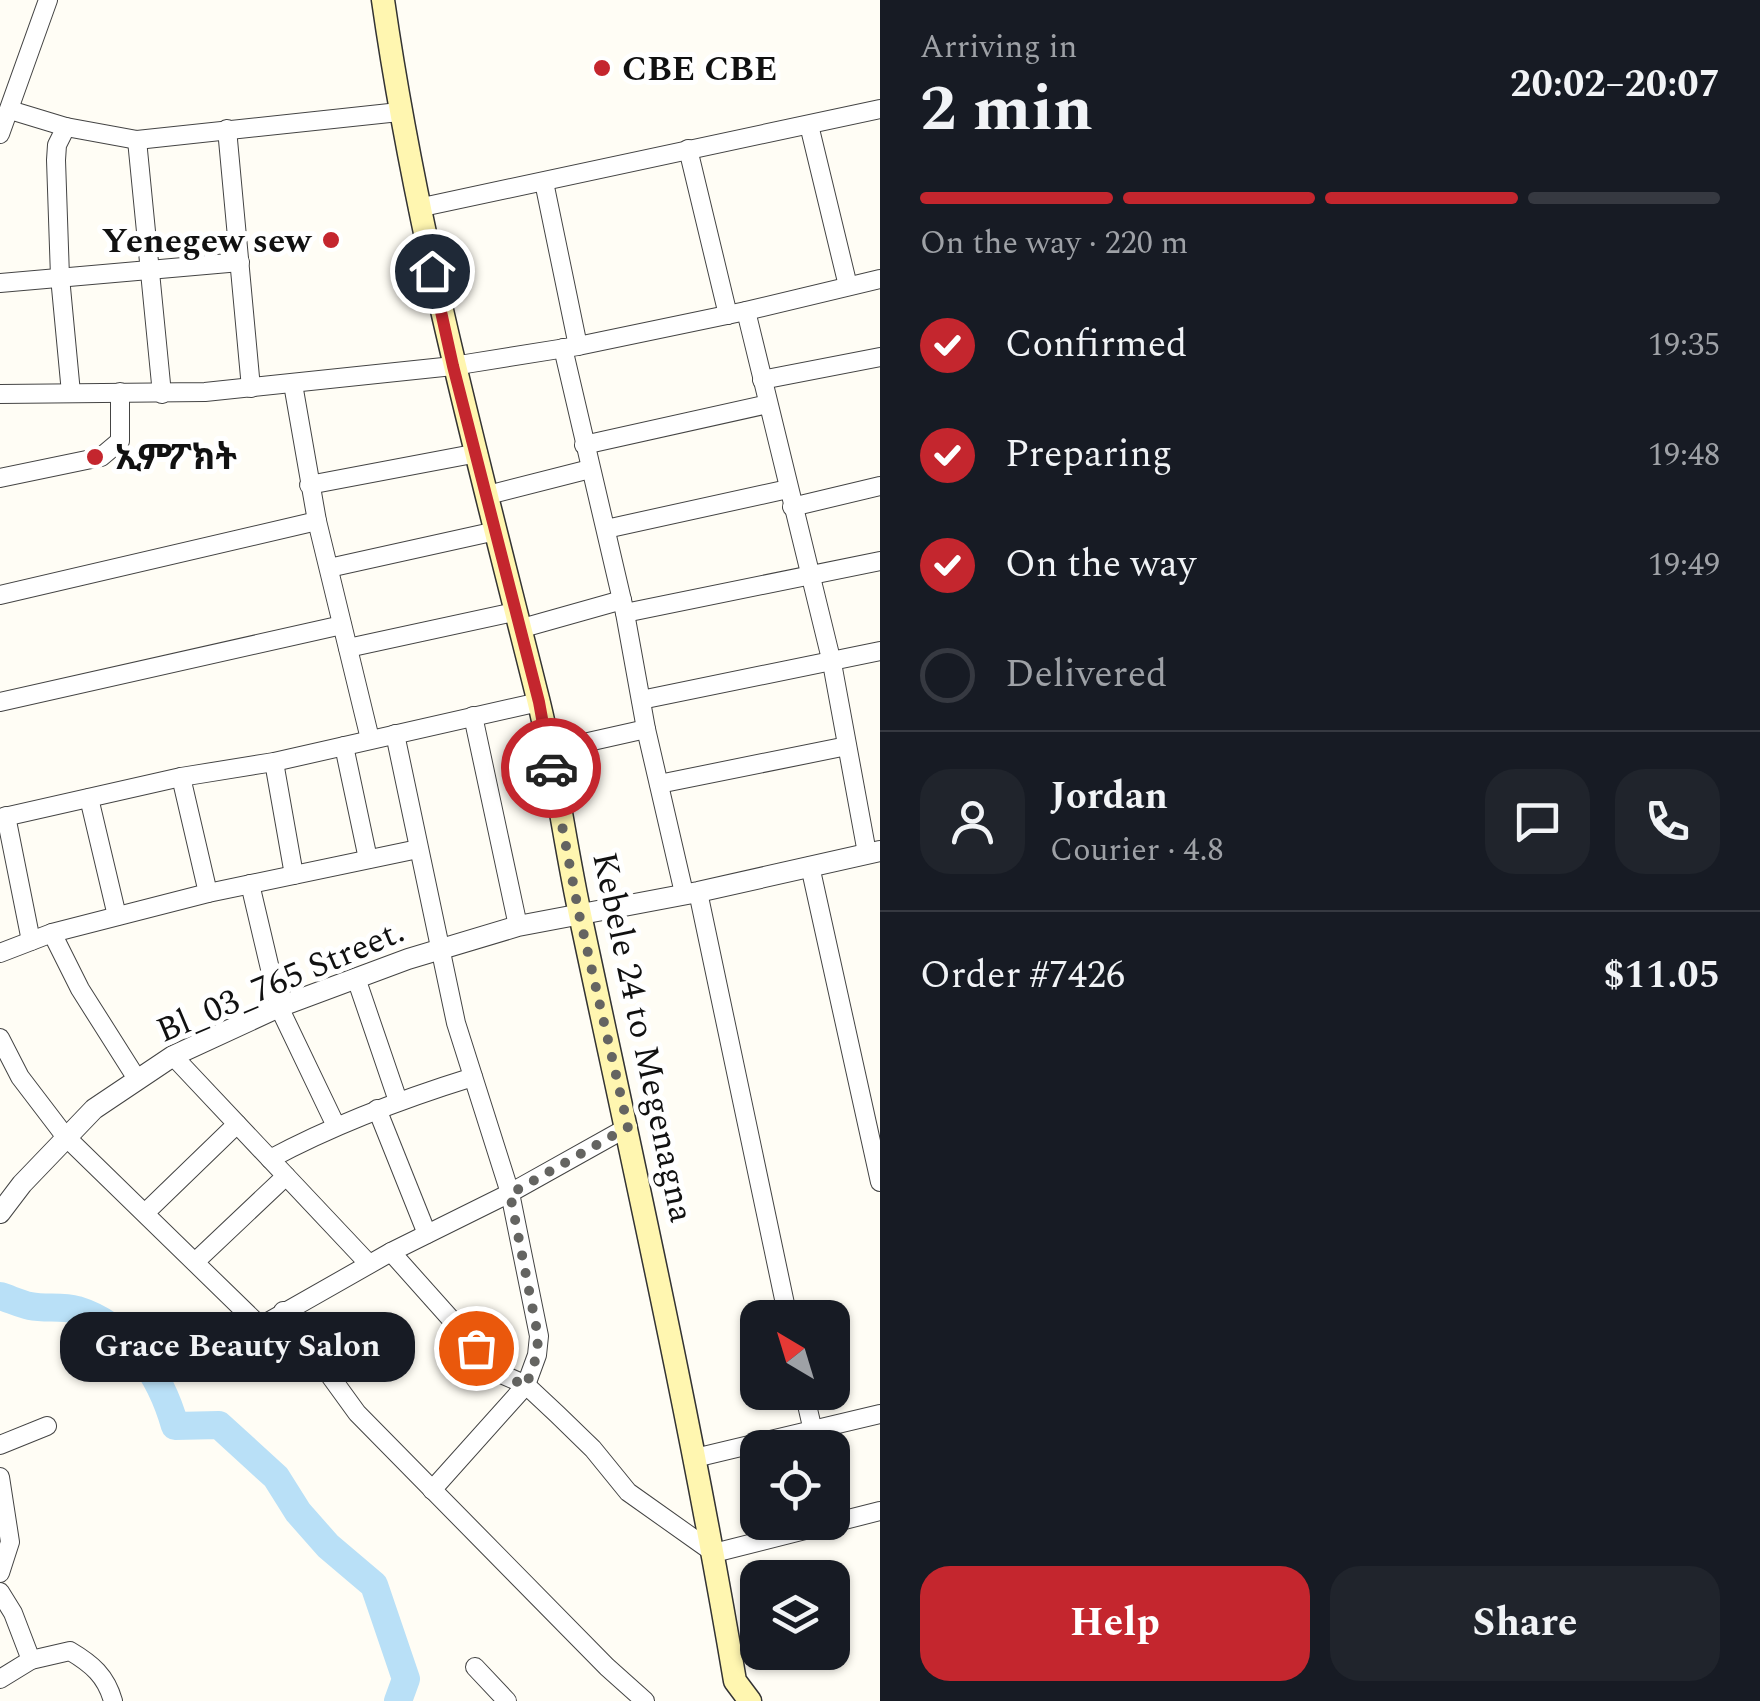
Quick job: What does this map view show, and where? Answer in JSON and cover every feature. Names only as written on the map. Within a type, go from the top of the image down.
[{"type":"main road","name":"Kebele 24 to Megenagna","points":[[383,0],[418,208],[453,366],[539,702],[579,914],[628,1127],[714,1553],[732,1691]]},
{"type":"main road","points":[[732,1691],[750,1701]]},
{"type":"street","points":[[0,134],[48,0]]},
{"type":"street","points":[[418,208],[880,109]]},
{"type":"street","points":[[10,110],[66,127],[137,140],[399,112]]},
{"type":"street","points":[[809,124],[848,286]]},
{"type":"street","points":[[66,127],[57,145],[60,277],[71,393]]},
{"type":"street","points":[[227,129],[251,388]]},
{"type":"street","points":[[137,140],[162,394]]},
{"type":"street","points":[[688,150],[737,314],[762,380],[832,663],[873,852]]},
{"type":"street","points":[[544,182],[584,445],[606,529],[646,729],[691,893],[784,1300]]},
{"type":"street","points":[[0,283],[240,262]]},
{"type":"street","points":[[0,394],[162,394],[453,366],[737,314],[880,279]]},
{"type":"street","points":[[762,380],[880,357]]},
{"type":"street","points":[[293,384],[316,521],[370,739]]},
{"type":"street","points":[[0,478],[100,457],[113,450],[120,441],[120,392]]},
{"type":"street","points":[[584,445],[768,404]]},
{"type":"street","points":[[309,484],[478,452]]},
{"type":"street","points":[[488,495],[590,469]]},
{"type":"street","points":[[606,529],[880,486]]},
{"type":"street","points":[[0,595],[316,521]]},
{"type":"street","points":[[329,568],[496,531]]},
{"type":"street","points":[[348,648],[623,607],[880,561]]},
{"type":"street","points":[[0,702],[342,625]]},
{"type":"street","points":[[641,700],[880,651]]},
{"type":"street","points":[[31,940],[3,817],[181,777],[274,762],[539,702]]},
{"type":"street","points":[[473,716],[518,926]]},
{"type":"street","points":[[548,751],[646,729]]},
{"type":"street","points":[[395,734],[456,1023],[510,1194],[538,1336],[537,1355],[526,1386],[432,1490]]},
{"type":"street","points":[[344,746],[368,859]]},
{"type":"street","points":[[659,784],[847,746]]},
{"type":"street","points":[[274,762],[294,875]]},
{"type":"street","points":[[181,777],[208,893]]},
{"type":"street","points":[[89,798],[117,916]]},
{"type":"street","points":[[0,953],[52,933],[208,893],[418,849]]},
{"type":"street","name":"Bl_03_765 Street.","points":[[0,1212],[65,1136],[94,1109],[173,1056],[279,1008],[440,949],[518,926],[873,852]]},
{"type":"street","points":[[810,866],[880,1182]]},
{"type":"street","points":[[250,884],[279,1008],[336,1126]]},
{"type":"street","points":[[52,933],[80,989],[138,1079]]},
{"type":"street","points":[[356,978],[398,1101]]},
{"type":"street","points":[[0,1038],[20,1077],[65,1136],[259,1325]]},
{"type":"street","points":[[173,1056],[369,1264]]},
{"type":"street","points":[[270,1159],[376,1109],[473,1077]]},
{"type":"street","points":[[376,1109],[427,1234]]},
{"type":"street","points":[[145,1214],[238,1124]]},
{"type":"street","points":[[192,1366],[282,1311],[390,1252],[510,1194],[628,1127]]},
{"type":"street","points":[[195,1262],[286,1176]]},
{"type":"street","points":[[390,1252],[499,1373],[526,1386],[593,1450],[628,1492],[714,1553],[880,1511]]},
{"type":"street","points":[[282,1311],[357,1413],[606,1667],[645,1701]]},
{"type":"street","points":[[817,1430],[880,1414]]},
{"type":"street","points":[[0,1446],[47,1426]]},
{"type":"street","points":[[695,1458],[740,1448]]},
{"type":"street","points":[[0,1477],[10,1542],[0,1573]]},
{"type":"street","points":[[0,1592],[13,1613],[31,1660]]},
{"type":"street","points":[[0,1679],[31,1660],[70,1651],[98,1670],[113,1701]]},
{"type":"street","points":[[475,1666],[506,1701]]},
{"type":"waterway","points":[[0,1296],[30,1306],[77,1310],[112,1328],[152,1372],[175,1426],[219,1425],[276,1477],[298,1512],[328,1546],[374,1585],[406,1679],[398,1701]]},
{"type":"way so far","points":[[476,1348],[499,1373],[526,1386],[537,1355],[538,1336],[510,1194],[628,1127],[579,914],[551,768]]},
{"type":"place","name":"CBE CBE","points":[[602,68]]},
{"type":"place","name":"Yenegew sew","points":[[331,240]]},
{"type":"place","name":"ኢምፖክት","points":[[95,457]]},
{"type":"place","name":"Grace Beauty Salon","points":[[476,1348]]},
{"type":"route","points":[[432,271],[539,702],[551,768]]}]
